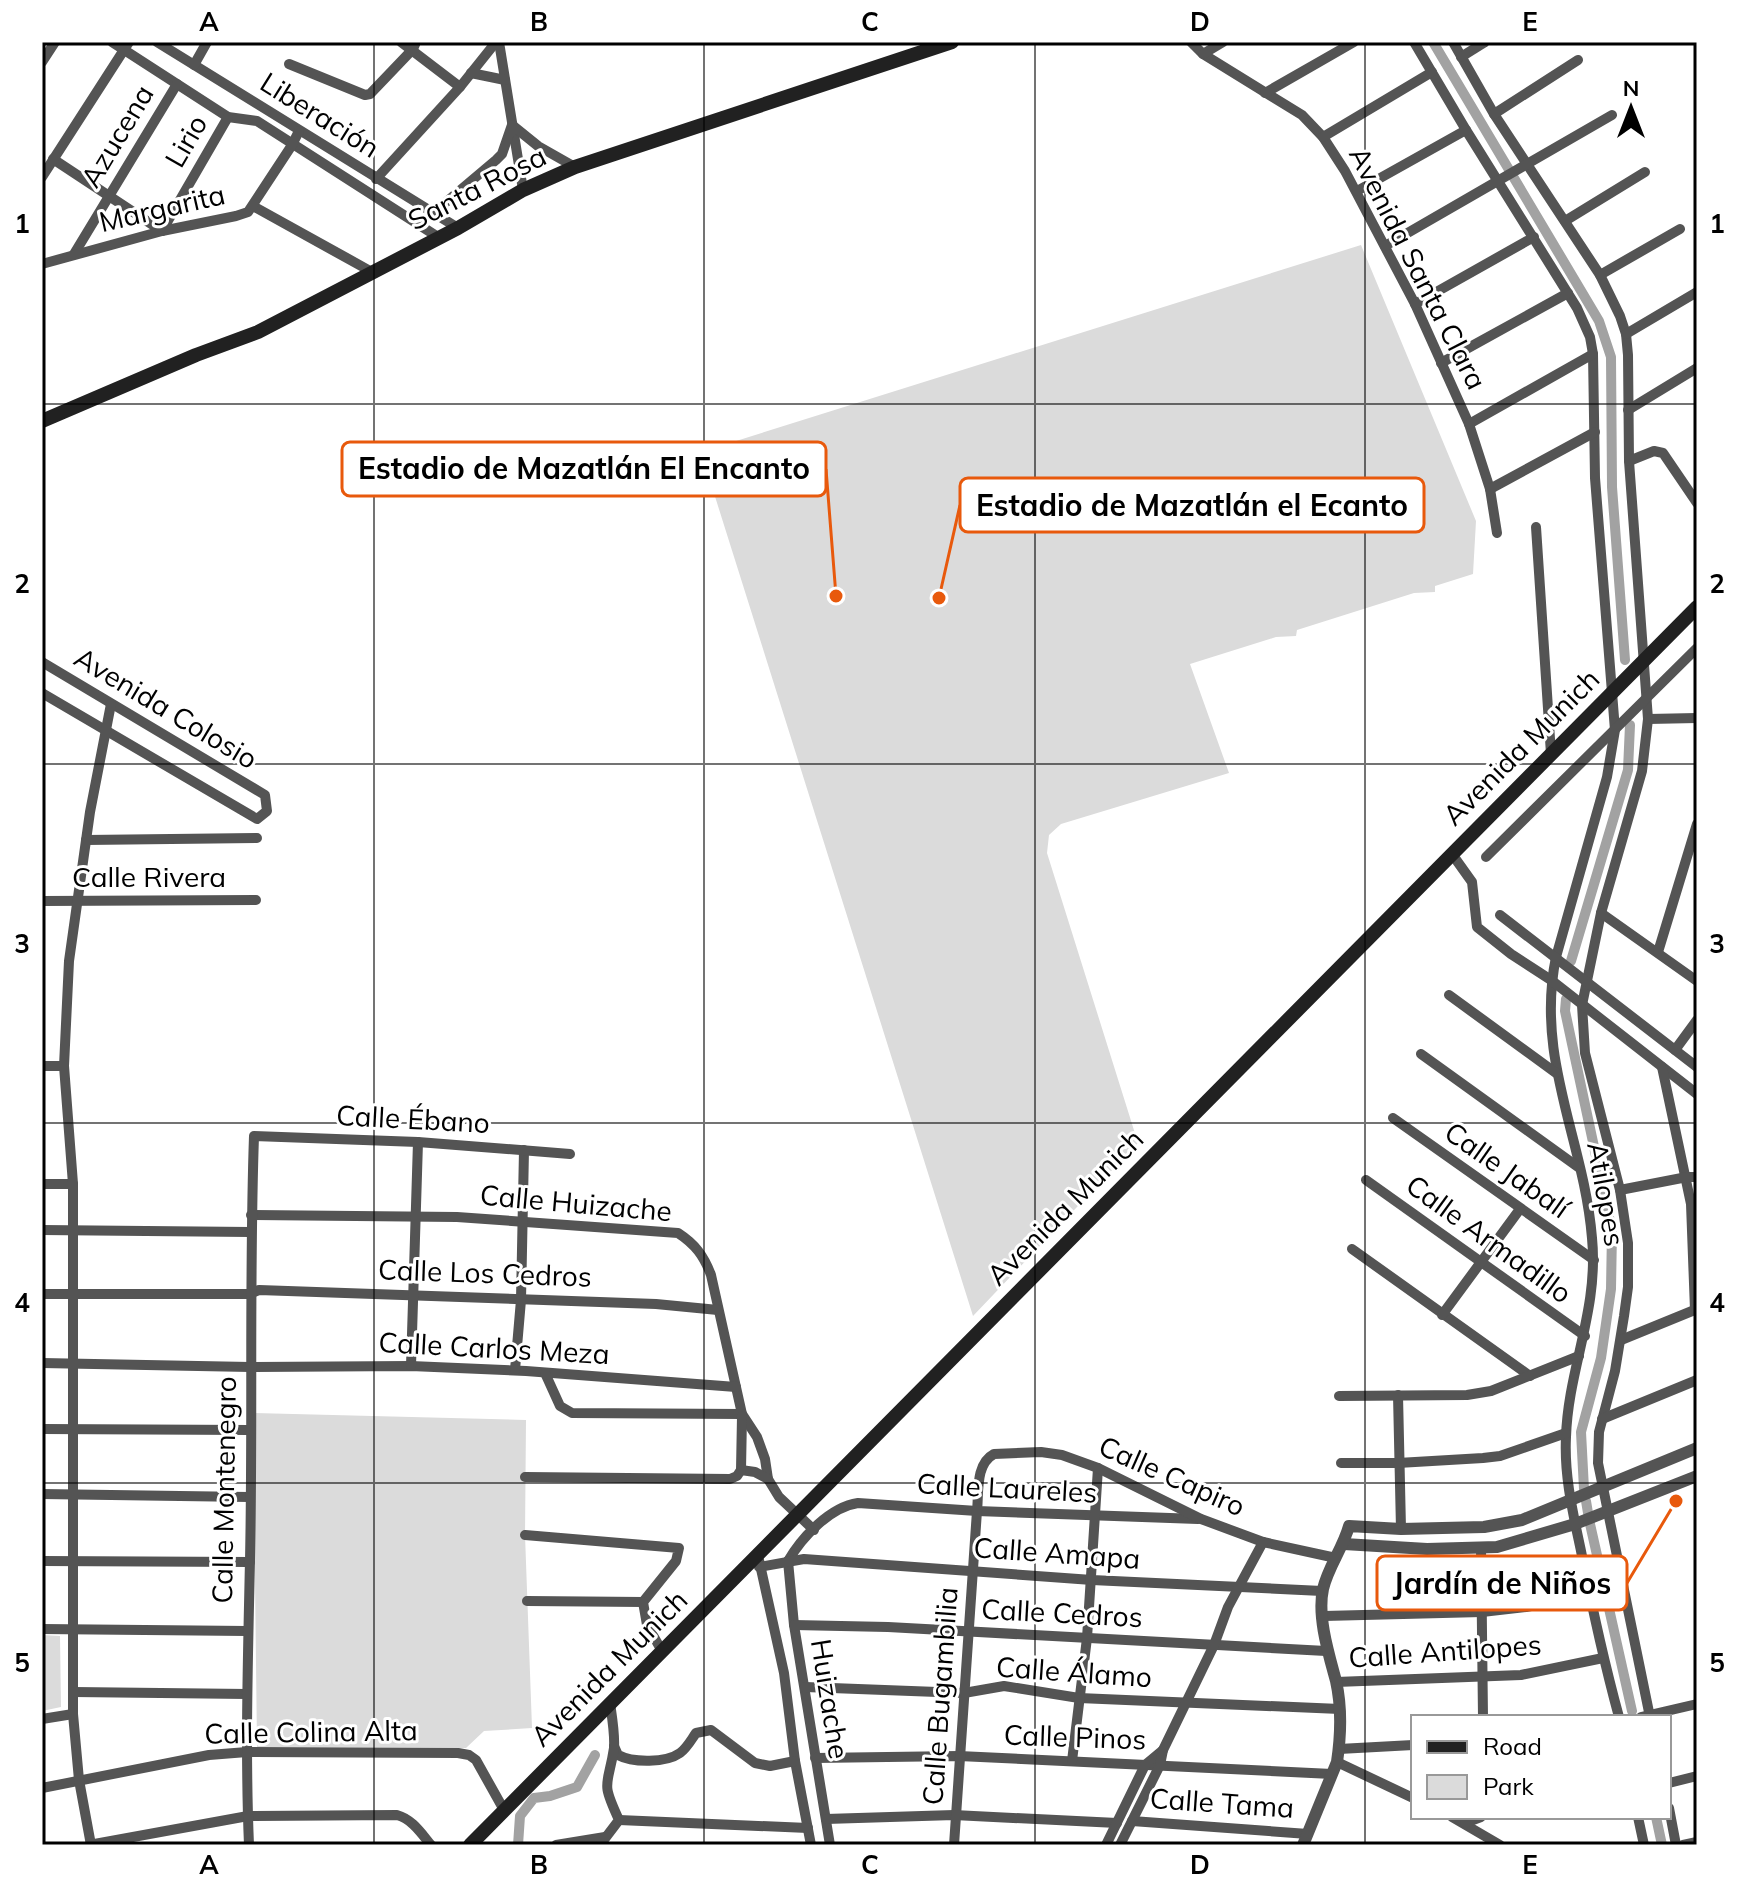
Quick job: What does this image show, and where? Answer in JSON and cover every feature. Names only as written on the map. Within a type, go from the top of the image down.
[{"type":"main road","name":"Santa Rosa","points":[[42,421],[258,332],[458,228],[523,190],[575,167],[952,42]]},
{"type":"main road","name":"Avenida Munich","points":[[470,1845],[662,1651],[759,1560],[797,1515],[1697,607]]},
{"type":"street","points":[[42,62],[55,42]]},
{"type":"street","points":[[112,42],[126,46],[228,117],[257,121],[438,237]]},
{"type":"street","name":"Liberación","points":[[157,42],[458,228]]},
{"type":"street","points":[[194,65],[207,42]]},
{"type":"street","points":[[401,42],[415,46],[460,87]]},
{"type":"street","points":[[376,179],[497,42]]},
{"type":"street","points":[[497,42],[523,190]]},
{"type":"street","name":"Avenida Santa Clara","points":[[1191,42],[1203,54],[1302,115],[1323,137],[1357,191],[1415,304],[1469,424],[1490,489],[1497,533]]},
{"type":"street","points":[[1203,54],[1223,42]]},
{"type":"street","points":[[1265,93],[1354,42]]},
{"type":"street","name":"Atilopes","points":[[1414,42],[1568,293],[1587,329],[1593,354],[1595,478],[1615,730],[1607,777],[1556,957],[1551,980],[1550,1017],[1556,1073],[1578,1167],[1594,1260],[1585,1336],[1566,1433],[1568,1487],[1603,1658],[1618,1715]]},
{"type":"street","points":[[1453,42],[1526,165],[1600,275],[1626,334],[1629,461],[1648,719],[1642,771],[1601,913],[1582,1005],[1585,1053],[1620,1190],[1628,1243],[1628,1287],[1621,1340],[1602,1419],[1598,1463],[1647,1715]]},
{"type":"street","points":[[1461,57],[1485,42]]},
{"type":"street","points":[[42,177],[126,46]]},
{"type":"street","points":[[289,64],[360,94],[370,94],[415,46]]},
{"type":"street","points":[[1494,114],[1578,60]]},
{"type":"street","points":[[1323,137],[1432,72]]},
{"type":"street","points":[[471,73],[505,80]]},
{"type":"street","name":"Azucena","points":[[74,254],[177,84]]},
{"type":"street","points":[[1385,246],[1612,115]]},
{"type":"street","name":"Lirio","points":[[162,231],[228,117]]},
{"type":"street","points":[[512,125],[538,146],[575,167]]},
{"type":"street","points":[[432,214],[502,154],[512,125]]},
{"type":"street","points":[[1357,191],[1466,130]]},
{"type":"street","name":"Margarita","points":[[42,264],[162,231],[248,212],[299,131]]},
{"type":"street","points":[[53,159],[162,231]]},
{"type":"street","points":[[1565,221],[1645,172]]},
{"type":"street","points":[[253,206],[372,272]]},
{"type":"street","points":[[1600,275],[1680,229]]},
{"type":"street","points":[[1415,304],[1534,237]]},
{"type":"street","points":[[1626,334],[1697,292]]},
{"type":"street","points":[[1441,363],[1568,293]]},
{"type":"street","points":[[1469,424],[1593,354]]},
{"type":"street","points":[[1628,410],[1697,368]]},
{"type":"street","points":[[1490,489],[1595,432]]},
{"type":"street","points":[[1629,461],[1654,451],[1663,453],[1697,503]]},
{"type":"street","points":[[1536,527],[1551,754]]},
{"type":"street","points":[[1486,857],[1695,651]]},
{"type":"street","name":"Avenida Colosio","points":[[42,662],[265,795],[267,811],[257,819],[42,693]]},
{"type":"street","points":[[111,704],[86,840],[69,961],[64,1066],[73,1184],[73,1714],[79,1780],[90,1845],[248,1816],[397,1815],[413,1823],[431,1845]]},
{"type":"street","points":[[1648,719],[1697,718]]},
{"type":"street","points":[[1658,952],[1696,830]]},
{"type":"street","points":[[86,840],[257,838]]},
{"type":"street","points":[[1452,854],[1472,882],[1477,927],[1551,980],[1697,1094]]},
{"type":"street","name":"Calle Rivera","points":[[42,901],[256,900]]},
{"type":"street","points":[[1601,913],[1697,981]]},
{"type":"street","points":[[1500,915],[1697,1067]]},
{"type":"street","points":[[1449,995],[1556,1073]]},
{"type":"street","points":[[1675,1050],[1697,1020]]},
{"type":"street","points":[[1421,1054],[1578,1167]]},
{"type":"street","points":[[42,1066],[64,1066]]},
{"type":"street","points":[[1621,1340],[1696,1309],[1692,1177],[1662,1067]]},
{"type":"street","name":"Calle Jabalí","points":[[1393,1118],[1594,1260]]},
{"type":"street","name":"Calle Ébano","points":[[254,1136],[418,1142],[570,1154]]},
{"type":"street","name":"Calle Montenegro","points":[[249,1845],[249,1294],[254,1136]]},
{"type":"street","points":[[411,1366],[418,1142]]},
{"type":"street","points":[[515,1370],[521,1300],[524,1150]]},
{"type":"street","points":[[1620,1190],[1692,1177]]},
{"type":"street","name":"Calle Armadillo","points":[[1366,1180],[1585,1336]]},
{"type":"street","points":[[42,1184],[73,1184]]},
{"type":"street","points":[[1442,1315],[1520,1209]]},
{"type":"street","name":"Calle Huizache","points":[[251,1215],[415,1216],[522,1221],[678,1233],[689,1239],[705,1258],[711,1275],[742,1414],[757,1437],[768,1479],[779,1497],[814,1530]]},
{"type":"street","points":[[42,1230],[250,1232]]},
{"type":"street","points":[[1352,1249],[1530,1376]]},
{"type":"street","name":"Calle Los Cedros","points":[[42,1294],[249,1294],[259,1290],[656,1304],[718,1310]]},
{"type":"street","points":[[1339,1396],[1467,1395],[1491,1391],[1579,1356]]},
{"type":"street","name":"Calle Carlos Meza","points":[[42,1363],[411,1366],[515,1370],[736,1387]]},
{"type":"street","points":[[545,1373],[560,1406],[572,1413],[742,1414],[739,1473]]},
{"type":"street","points":[[1602,1419],[1697,1380]]},
{"type":"street","points":[[1398,1395],[1401,1529]]},
{"type":"street","points":[[42,1429],[250,1430]]},
{"type":"street","points":[[1341,1463],[1398,1463],[1500,1456],[1566,1433]]},
{"type":"street","points":[[1306,1839],[1336,1762],[1340,1709],[1336,1682],[1326,1651],[1322,1591],[1349,1526],[1401,1529],[1484,1527],[1522,1520],[1697,1448]]},
{"type":"street","name":"Calle Capiro","points":[[987,1458],[994,1454],[1041,1452],[1062,1455],[1098,1468],[1201,1519],[1263,1542],[1336,1558]]},
{"type":"street","name":"Calle Bugambilia","points":[[954,1845],[977,1511],[982,1465],[987,1458]]},
{"type":"street","points":[[1072,1761],[1087,1638],[1098,1468]]},
{"type":"street","points":[[525,1477],[730,1479],[739,1473],[755,1472],[768,1479]]},
{"type":"street","points":[[1344,1544],[1427,1549],[1481,1548],[1516,1543],[1575,1524],[1697,1476]]},
{"type":"street","points":[[42,1494],[249,1497]]},
{"type":"street","name":"Calle Laureles","points":[[814,1530],[845,1505],[858,1503],[977,1511],[1201,1519]]},
{"type":"street","points":[[788,1561],[814,1530]]},
{"type":"street","points":[[525,1535],[676,1547],[679,1552],[676,1561],[643,1602],[647,1625],[662,1651]]},
{"type":"street","points":[[1120,1845],[1160,1765],[1163,1750],[1214,1645],[1228,1607],[1241,1588],[1263,1542]]},
{"type":"street","points":[[1481,1548],[1483,1715]]},
{"type":"street","name":"Calle Amapa","points":[[759,1560],[804,1559],[1092,1580],[1322,1591]]},
{"type":"street","name":"Huizache","points":[[759,1560],[784,1673],[795,1761],[811,1845]]},
{"type":"street","points":[[42,1561],[250,1562]]},
{"type":"street","name":"Huizache","points":[[788,1561],[794,1625],[830,1845]]},
{"type":"street","points":[[1324,1616],[1482,1612],[1589,1594]]},
{"type":"street","points":[[527,1601],[643,1602]]},
{"type":"street","points":[[771,1610],[792,1607]]},
{"type":"street","name":"Calle Cedros","points":[[794,1625],[1326,1651]]},
{"type":"street","points":[[42,1629],[247,1631]]},
{"type":"street","name":"Calle Antilopes","points":[[1336,1682],[1521,1675],[1603,1658]]},
{"type":"street","points":[[784,1673],[802,1672]]},
{"type":"street","name":"Calle Álamo","points":[[805,1687],[964,1693],[1004,1686],[1079,1698],[1340,1709]]},
{"type":"street","points":[[74,1692],[247,1694]]},
{"type":"street","points":[[610,1703],[614,1746],[618,1755],[626,1759],[670,1759],[685,1749],[696,1733],[711,1730],[755,1763],[770,1766],[795,1761]]},
{"type":"street","points":[[1651,1715],[1697,1704]]},
{"type":"street","points":[[42,1719],[73,1714]]},
{"type":"street","name":"Calle Pinos","points":[[815,1758],[959,1756],[1145,1765],[1336,1762],[1411,1745]]},
{"type":"street","points":[[614,1746],[605,1782],[606,1793],[619,1820]]},
{"type":"street","points":[[1106,1845],[1145,1765],[1163,1750]]},
{"type":"street","name":"Calle Colina Alta","points":[[42,1788],[209,1755],[247,1752],[469,1755],[484,1772],[504,1810]]},
{"type":"street","points":[[1336,1762],[1411,1797]]},
{"type":"street","points":[[1671,1782],[1697,1776]]},
{"type":"street","name":"Calle Tama","points":[[826,1819],[954,1815],[1117,1823]]},
{"type":"street","points":[[1456,1819],[1488,1842],[1500,1845]]},
{"type":"street","points":[[1465,1823],[1476,1819]]},
{"type":"street","points":[[1638,1819],[1644,1845]]},
{"type":"street","points":[[1671,1819],[1676,1845]]},
{"type":"street","points":[[619,1820],[808,1828]]},
{"type":"street","points":[[556,1845],[603,1841],[619,1820]]},
{"type":"street","name":"Calle Tama","points":[[1132,1821],[1306,1839]]},
{"type":"street","points":[[1683,1845],[1697,1842]]},
{"type":"green space","points":[[1361,245],[1476,521],[1473,574],[1435,586],[1435,592],[1414,593],[1297,630],[1296,636],[1276,637],[1190,664],[1229,773],[1061,824],[1049,835],[1047,853],[1138,1143],[973,1316],[701,452]]},
{"type":"green space","points":[[253,1413],[526,1420],[525,1535],[532,1728],[484,1731],[466,1748],[257,1747]]},
{"type":"green space","points":[[42,1635],[60,1636],[61,1707],[42,1711]]},
{"type":"waterway","points":[[1433,42],[1599,321],[1611,357],[1612,487],[1625,660]]},
{"type":"waterway","points":[[1571,961],[1628,770],[1630,725]]},
{"type":"waterway","points":[[1566,999],[1565,1011],[1612,1231],[1611,1289],[1601,1358],[1581,1432],[1584,1489]]},
{"type":"waterway","points":[[1586,1501],[1588,1513]]},
{"type":"waterway","points":[[1590,1524],[1632,1711]]},
{"type":"waterway","points":[[518,1845],[520,1816],[534,1798],[577,1787],[595,1755]]},
{"type":"waterway","points":[[1656,1819],[1662,1845]]},
{"type":"place","name":"Estadio de Mazatlán El Encanto","points":[[836,596]]},
{"type":"place","name":"Estadio de Mazatlán el Ecanto","points":[[939,598]]},
{"type":"place","name":"Jardín de Niños","points":[[1676,1501]]}]
